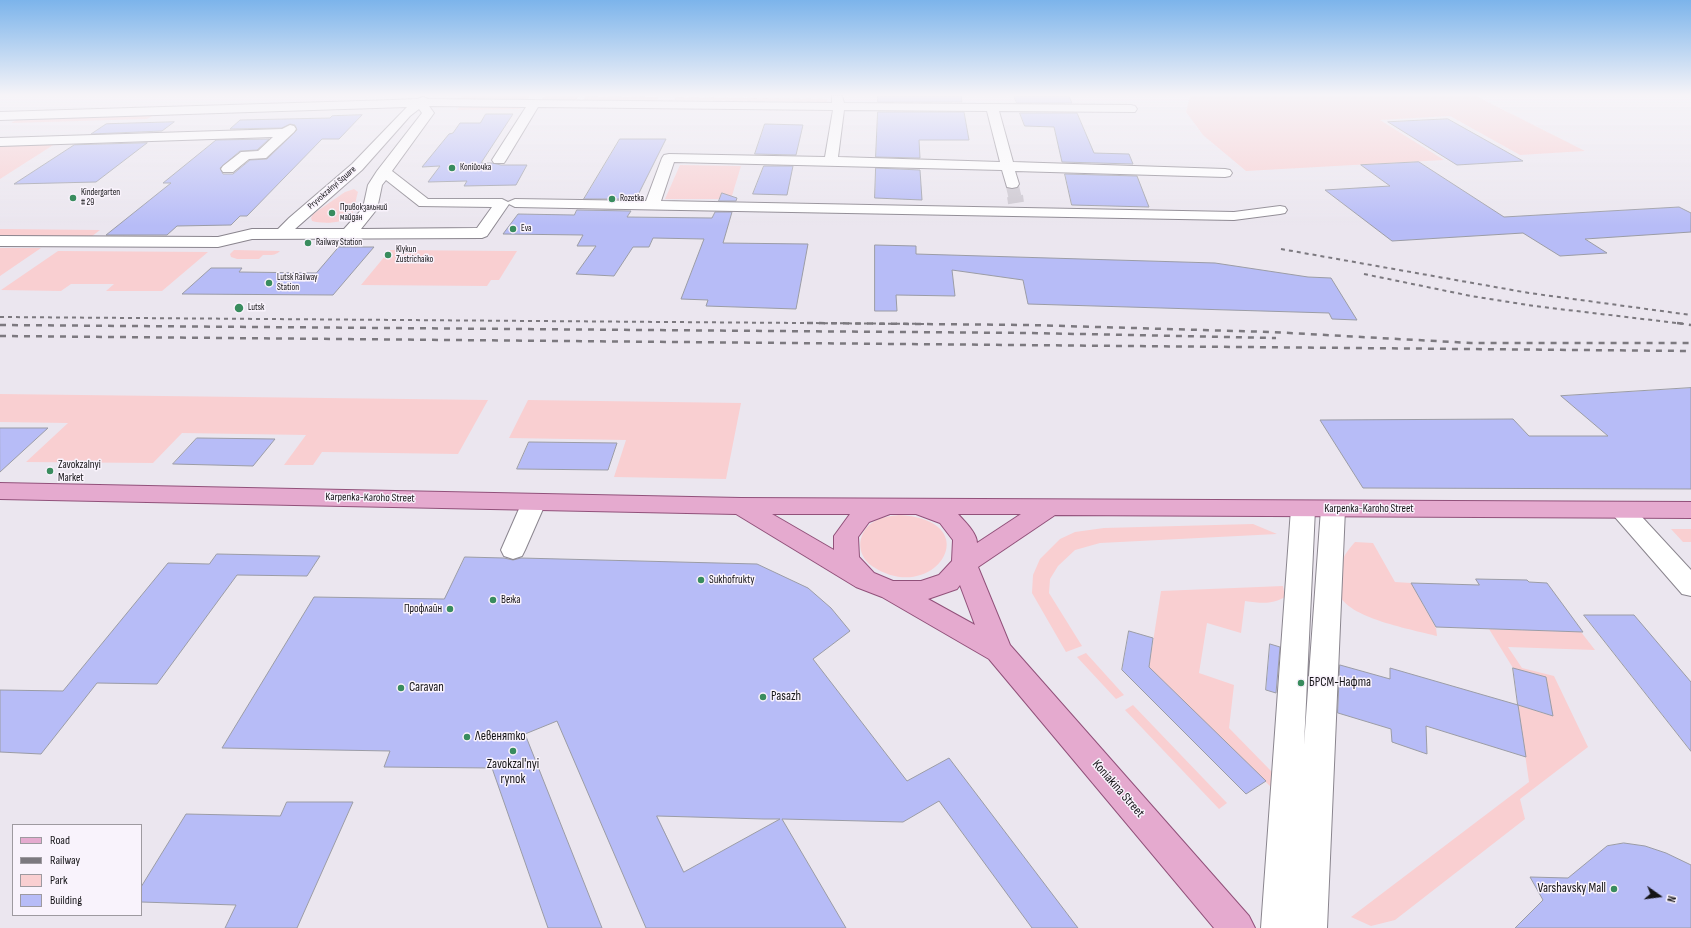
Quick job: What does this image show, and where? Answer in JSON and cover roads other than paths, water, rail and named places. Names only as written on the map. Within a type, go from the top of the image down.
[{"type":"main road","name":"Karpenka-Karoho Street","points":[[0,491],[740,506],[888,506]]},
{"type":"main road","points":[[740,506],[865,580],[891,590],[999,651]]},
{"type":"main road","points":[[865,580],[847,559],[846,536],[861,516],[888,506],[918,506],[948,517],[965,539],[964,564],[999,651]]},
{"type":"main road","name":"Karpenka-Karoho Street","points":[[918,506],[1048,508],[1691,510]]},
{"type":"main road","points":[[891,590],[922,591],[948,582],[964,564],[1048,508]]},
{"type":"main road","name":"Koniakina Street","points":[[999,651],[1237,928]]},
{"type":"street","points":[[0,142],[86,139]]},
{"type":"street","points":[[228,170],[246,155],[260,155],[279,139]]},
{"type":"street","name":"Pryvokzalnyi Square","points":[[282,234],[294,221],[357,167],[382,139]]},
{"type":"street","points":[[349,234],[370,209],[375,184],[408,139]]},
{"type":"street","points":[[499,160],[512,139]]},
{"type":"street","points":[[831,161],[834,139]]},
{"type":"street","points":[[1001,139],[1012,184]]},
{"type":"street","points":[[652,206],[664,169],[670,158],[1008,165],[1225,173]]},
{"type":"street","points":[[0,241],[218,242],[252,234],[482,233],[502,203],[424,204],[384,170]]},
{"type":"street","points":[[515,203],[652,206],[1017,207],[1234,216],[1280,210]]},
{"type":"street","points":[[513,550],[534,502]]},
{"type":"street","points":[[1279,928],[1303,509]]},
{"type":"street","points":[[1309,928],[1333,509]]},
{"type":"street","points":[[1622,510],[1691,587]]},
{"type":"street","points":[[1300,560],[1330,561]]},
{"type":"tunnel","points":[[1012,184],[1015,197]]},
{"type":"tunnel","points":[[1015,196],[1016,203]]},
{"type":"railway","points":[[1281,249],[1529,293],[1691,315]]},
{"type":"railway","points":[[1364,274],[1471,296],[1534,306],[1679,323]]},
{"type":"railway","points":[[0,317],[834,323]]},
{"type":"railway","points":[[807,323],[834,323]]},
{"type":"railway","points":[[834,323],[935,324]]},
{"type":"railway","points":[[834,323],[1029,325],[1271,332],[1471,343],[1691,343]]},
{"type":"railway","points":[[1679,323],[1685,324]]},
{"type":"railway","points":[[1679,323],[1691,325]]},
{"type":"railway","points":[[0,325],[1031,333],[1276,338]]},
{"type":"railway","points":[[0,336],[1691,351]]},
{"type":"place","name":"Копійочка","points":[[452,168]]},
{"type":"place","name":"Kindergarten # 29","points":[[73,198]]},
{"type":"place","name":"Rozetka","points":[[612,199]]},
{"type":"place","name":"Привокзальний майдан","points":[[332,213]]},
{"type":"place","name":"Eva","points":[[513,229]]},
{"type":"place","name":"Railway Station","points":[[308,243]]},
{"type":"place","name":"Klykun Zustrichaiko","points":[[388,255]]},
{"type":"place","name":"Lutsk Railway Station","points":[[269,283]]},
{"type":"place","name":"Lutsk","points":[[239,308]]},
{"type":"place","name":"Zavokzalnyi Market","points":[[50,471]]},
{"type":"place","name":"Sukhofrukty","points":[[701,580]]},
{"type":"place","name":"Вежа","points":[[493,600]]},
{"type":"place","name":"Профлайн","points":[[450,609]]},
{"type":"place","name":"БРСМ-Нафта","points":[[1301,683]]},
{"type":"place","name":"Caravan","points":[[401,688]]},
{"type":"place","name":"Pasazh","points":[[763,697]]},
{"type":"place","name":"Левенятко","points":[[467,737]]},
{"type":"place","name":"Zavokzal'nyi rynok","points":[[513,751]]},
{"type":"place","name":"Varshavsky Mall","points":[[1614,889]]}]
